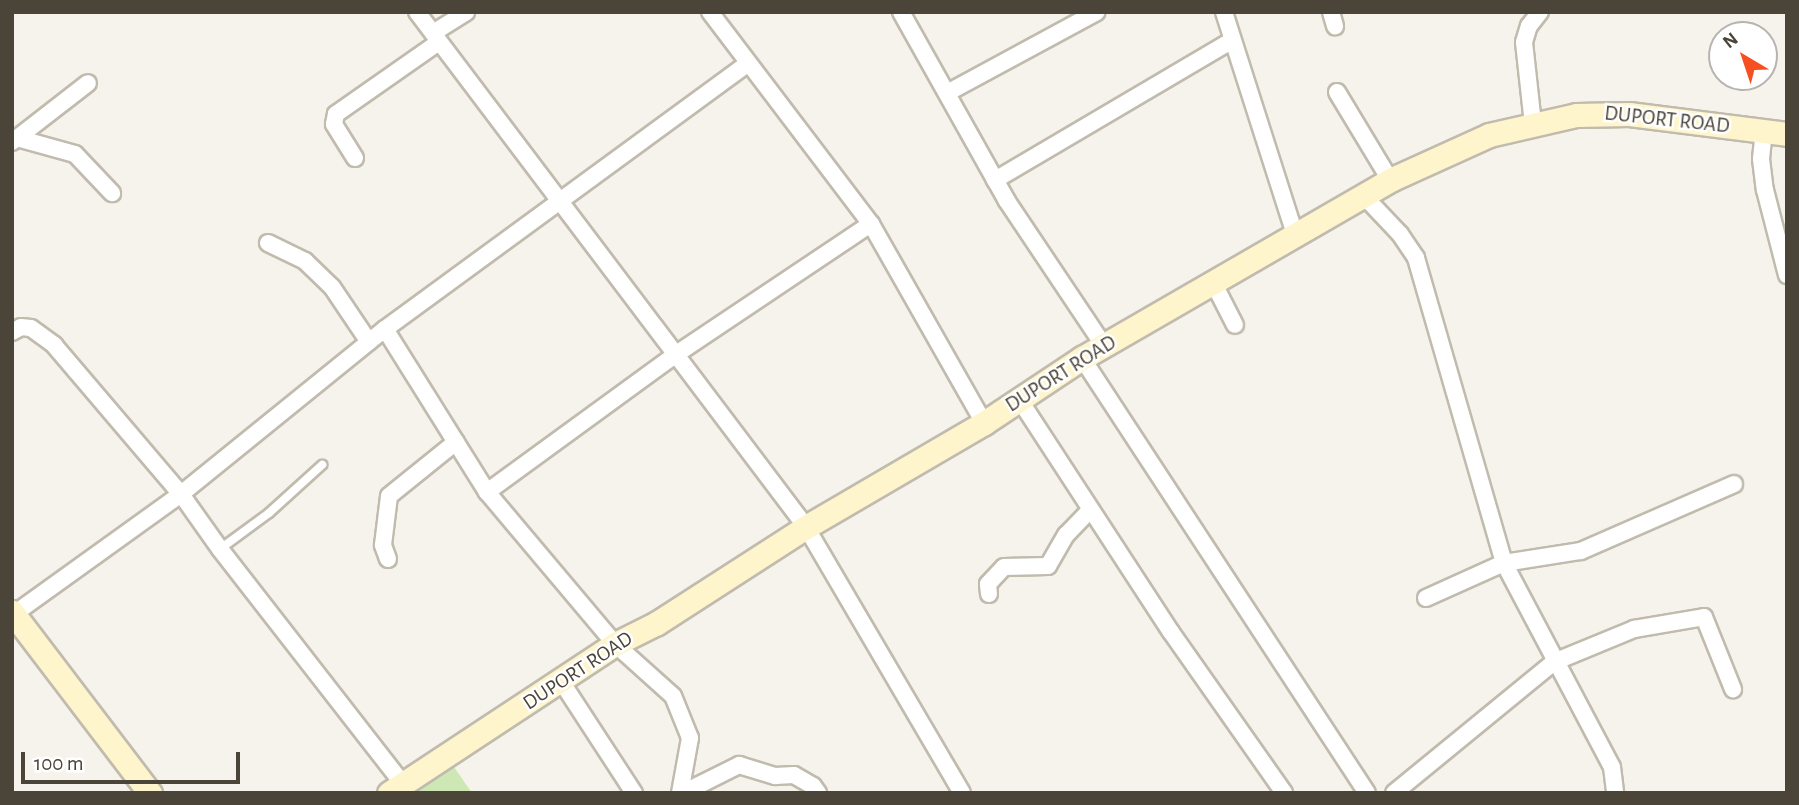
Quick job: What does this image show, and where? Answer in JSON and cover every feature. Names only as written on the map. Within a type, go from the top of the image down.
[{"type":"street","points":[[417,12],[806,527],[962,793]]},
{"type":"street","points":[[355,158],[334,124],[336,114],[466,12]]},
{"type":"street","points":[[710,12],[871,224],[984,423]]},
{"type":"street","points":[[901,12],[995,180],[1104,346]]},
{"type":"street","points":[[947,93],[1097,12]]},
{"type":"street","points":[[1224,12],[1294,235]]},
{"type":"street","points":[[1534,124],[1524,42],[1529,26],[1540,12]]},
{"type":"street","points":[[995,180],[1231,41]]},
{"type":"street","points":[[150,793],[13,613],[181,494],[385,329],[748,63]]},
{"type":"street","points":[[15,140],[88,83]]},
{"type":"street","points":[[1337,92],[1390,180]]},
{"type":"street","name":"DUPORT ROAD","points":[[396,788],[615,644],[657,623],[806,527],[984,423],[1082,358],[1390,180],[1489,135],[1534,124],[1602,113],[1787,134]]},
{"type":"street","points":[[1764,130],[1761,159],[1765,190],[1787,275]]},
{"type":"street","points":[[15,140],[75,154],[112,193]]},
{"type":"street","points":[[1363,195],[1400,234],[1416,258],[1504,563],[1554,662],[1612,767],[1615,793]]},
{"type":"street","points":[[487,492],[675,355],[871,224]]},
{"type":"street","points":[[268,243],[304,261],[314,270],[331,287],[369,342]]},
{"type":"street","points":[[1213,282],[1235,325]]},
{"type":"street","points":[[12,331],[20,327],[31,328],[54,345],[181,494],[396,788]]},
{"type":"street","points":[[385,329],[487,492],[615,644],[673,696],[690,738],[682,793]]},
{"type":"street","points":[[1082,358],[1367,793]]},
{"type":"street","points":[[1018,399],[1089,511],[1284,793]]},
{"type":"street","points":[[388,559],[383,545],[389,496],[456,442]]},
{"type":"street","points":[[1426,598],[1504,563],[1581,551],[1734,484]]},
{"type":"street","points":[[989,594],[988,584],[1004,567],[1049,571],[1066,535],[1089,511]]},
{"type":"street","points":[[1394,793],[1554,662],[1634,629],[1704,617],[1733,689]]},
{"type":"street","points":[[561,681],[634,793]]},
{"type":"street","points":[[682,793],[739,765],[775,776],[794,775],[813,786],[818,793]]},
{"type":"lane","points":[[220,549],[268,513],[322,465]]},
{"type":"green space","points":[[454,767],[472,793],[413,793]]}]
